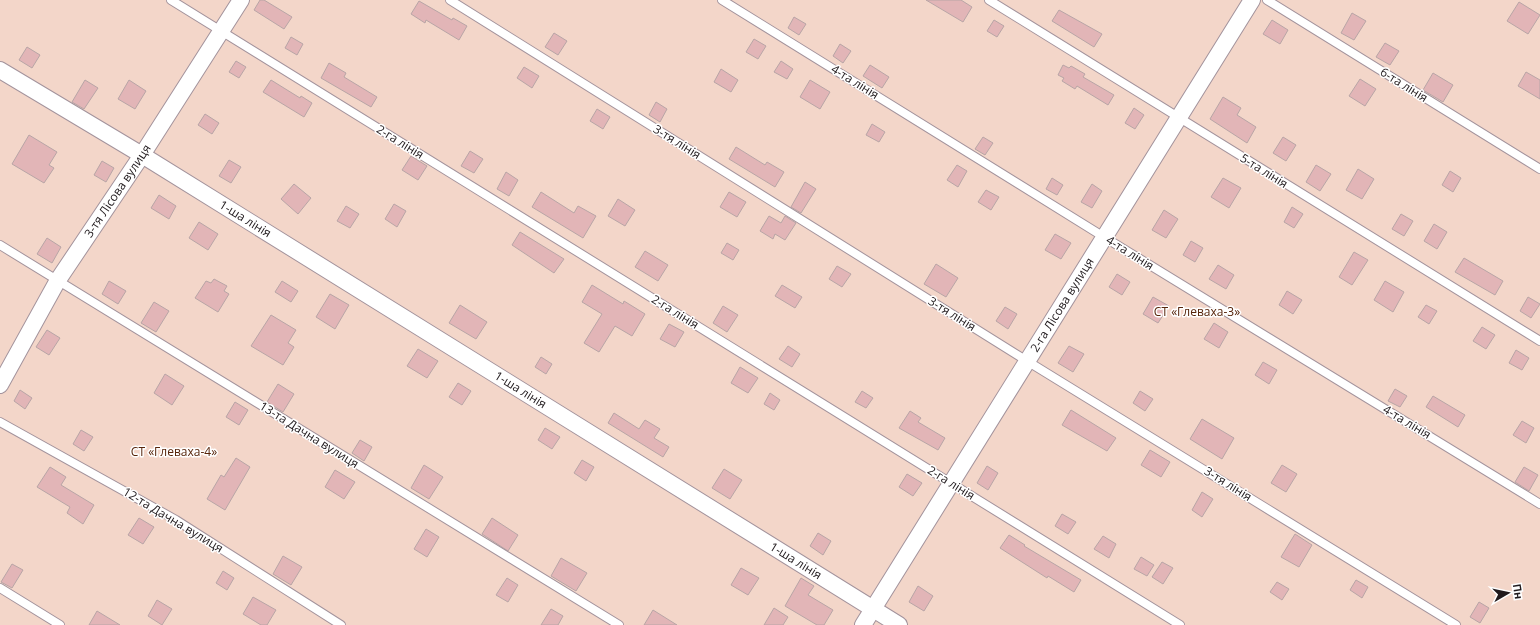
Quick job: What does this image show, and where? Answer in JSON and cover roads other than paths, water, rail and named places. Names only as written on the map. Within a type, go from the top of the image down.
[{"type":"street","name":"3-тя Лісова вулиця","points":[[0,385],[58,280],[142,155],[241,0]]},
{"type":"street","name":"2-га Лісова вулиця","points":[[863,625],[874,610],[950,483],[1252,0]]},
{"type":"street","name":"1-ша лінія","points":[[0,70],[142,155],[898,625]]},
{"type":"lane","name":"2-га лінія","points":[[171,0],[1180,625]]},
{"type":"lane","name":"3-тя лінія","points":[[450,0],[1027,361],[1456,625]]},
{"type":"lane","name":"4-та лінія","points":[[722,0],[1104,237],[1540,504]]},
{"type":"lane","name":"5-та лінія","points":[[989,0],[1540,340]]},
{"type":"lane","name":"6-та лінія","points":[[1267,0],[1540,169]]},
{"type":"lane","name":"13-та Дачна вулиця","points":[[0,245],[619,625]]},
{"type":"lane","name":"12-та Дачна вулиця","points":[[0,422],[176,520],[341,625]]},
{"type":"lane","points":[[0,588],[60,625]]},
{"type":"park label","name":"СТ «Глеваха-3»","points":[[1197,312]]},
{"type":"park label","name":"СТ «Глеваха-4»","points":[[174,452]]}]
